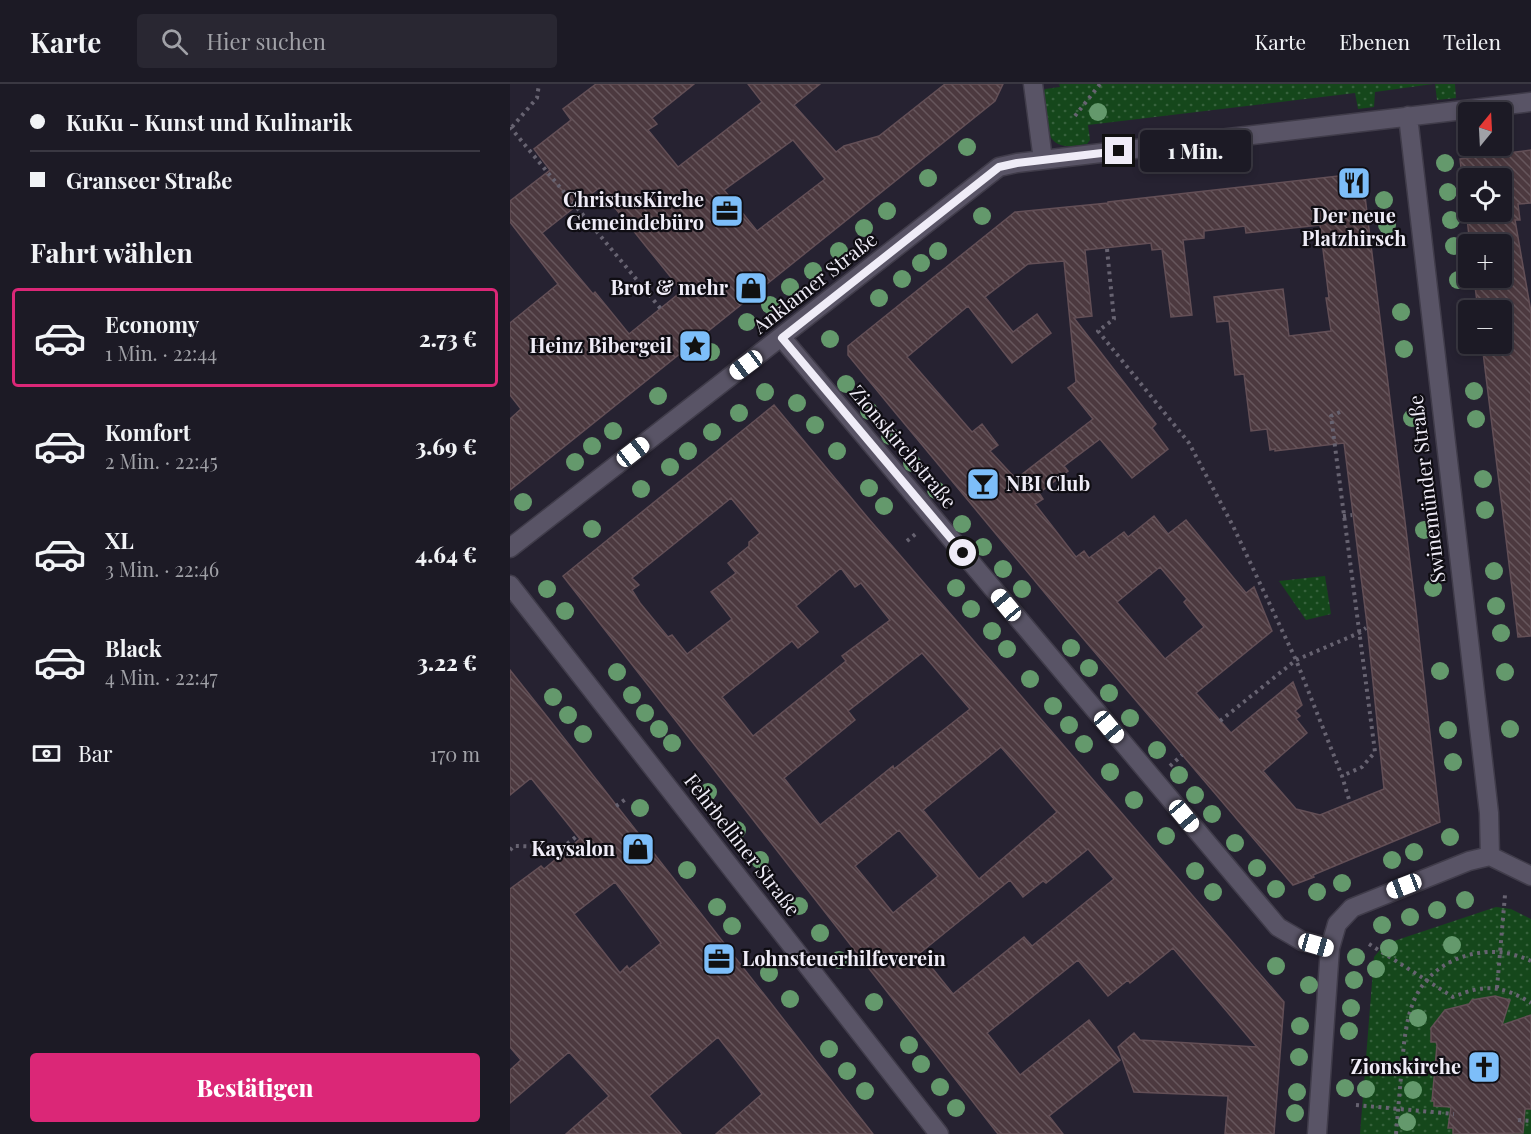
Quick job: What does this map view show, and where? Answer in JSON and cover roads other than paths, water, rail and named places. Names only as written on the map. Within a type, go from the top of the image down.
[{"type":"street","points":[[1033,84],[1043,160]]},
{"type":"street","name":"Anklamer Straße","points":[[510,548],[999,167],[1531,102]]},
{"type":"street","name":"Swinemünder Straße","points":[[1408,116],[1489,813],[1490,856]]},
{"type":"street","name":"Zionskirchstraße","points":[[782,338],[1278,927],[1302,941],[1329,948]]},
{"type":"street","name":"Fehrbelliner Straße","points":[[510,585],[939,1134]]},
{"type":"street","points":[[1317,1134],[1329,948],[1337,924],[1352,908],[1469,861],[1490,856],[1531,876]]},
{"type":"place","name":"Der neue Platzhirsch","points":[[1354,183]]},
{"type":"place","name":"ChristusKirche Gemeindebüro","points":[[727,211]]},
{"type":"place","name":"Brot & mehr","points":[[751,288]]},
{"type":"place","name":"Heinz Bibergeil","points":[[695,346]]},
{"type":"place","name":"NBI Club","points":[[983,484]]},
{"type":"place","name":"Kaysalon","points":[[638,849]]},
{"type":"place","name":"Lohnsteuerhilfeverein","points":[[719,959]]},
{"type":"place","name":"Zionskirche","points":[[1484,1067]]}]
